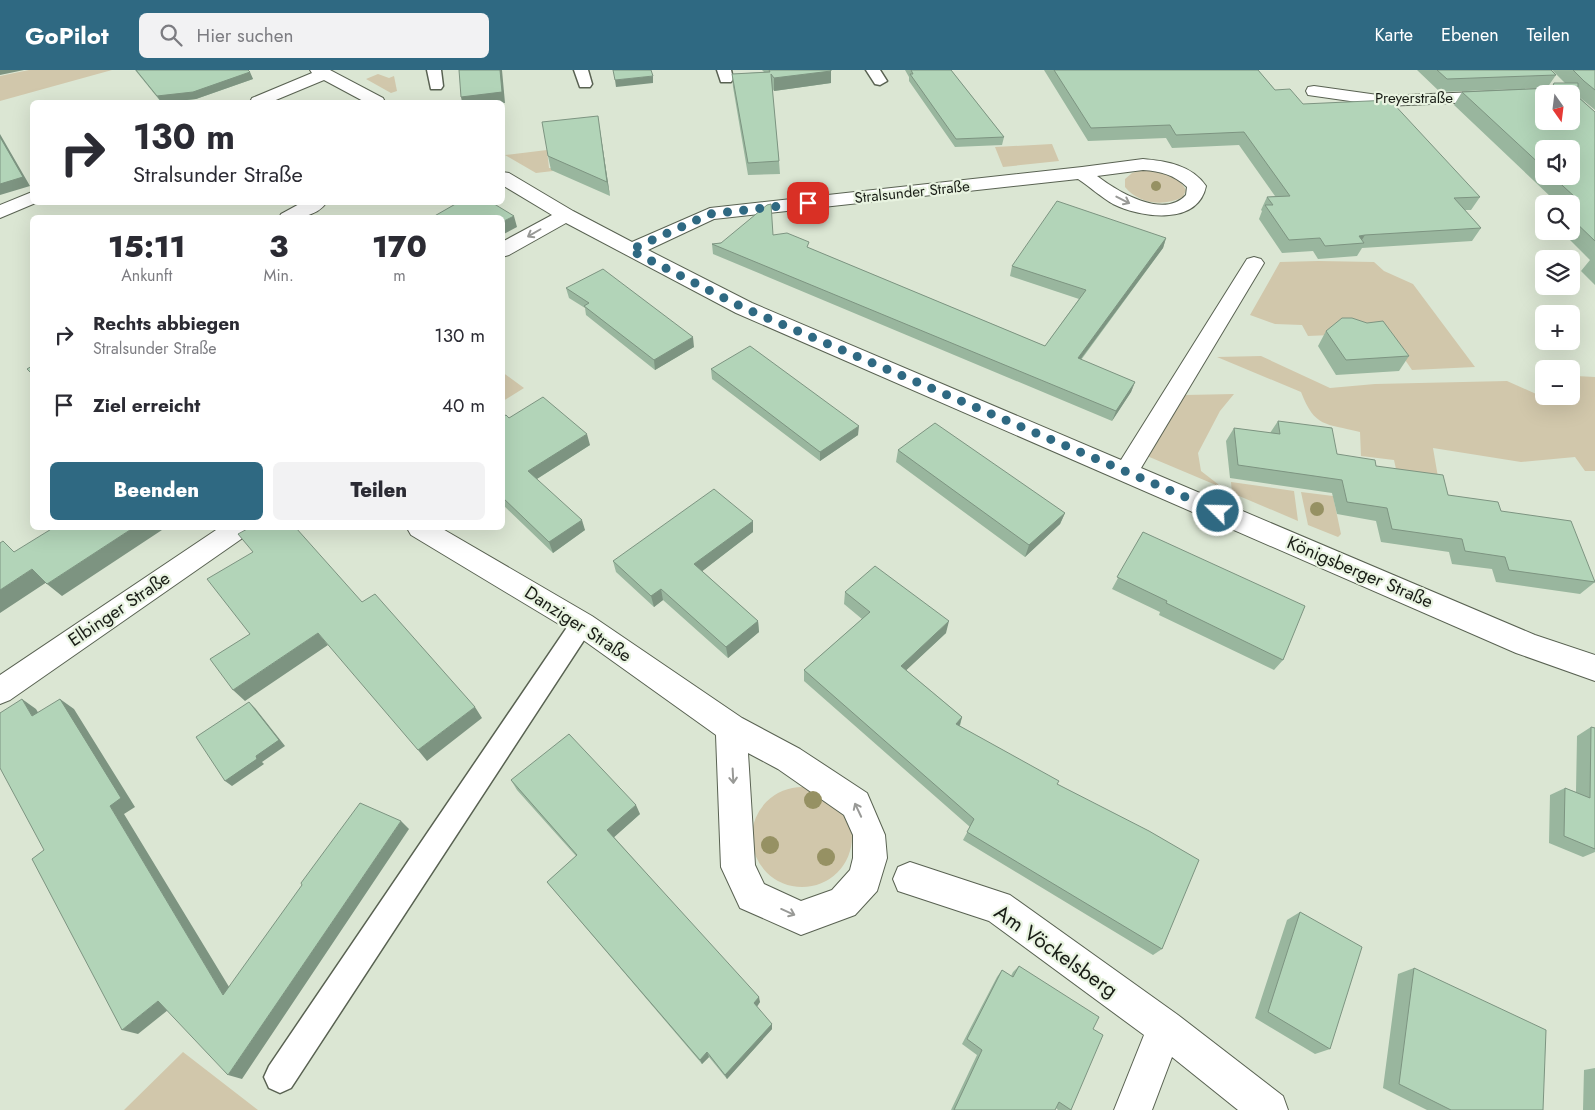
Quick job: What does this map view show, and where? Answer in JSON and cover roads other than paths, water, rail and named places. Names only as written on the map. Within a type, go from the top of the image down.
[{"type":"street","points":[[262,100],[321,72],[373,100]]},
{"type":"street","name":"Preyerstraße","points":[[1314,91],[1385,101],[1535,91]]},
{"type":"street","name":"Stralsunder Straße","points":[[630,250],[710,214],[1082,173],[1128,165],[1160,165],[1178,170],[1189,176],[1197,186],[1197,192],[1190,202],[1182,206],[1166,209],[1144,208],[1123,201],[1082,173]]},
{"type":"street","name":"Königsberger Straße","points":[[505,179],[630,250],[744,308],[1526,644],[1595,668]]},
{"type":"street","points":[[17,205],[30,217]]},
{"type":"street","points":[[294,215],[312,205]]},
{"type":"street","points":[[505,249],[566,215]]},
{"type":"street","points":[[1127,471],[1254,264]]},
{"type":"street","name":"Elbinger Straße","points":[[0,691],[235,530]]},
{"type":"street","name":"Danziger Straße","points":[[423,530],[582,624],[731,728],[789,758],[856,804],[869,835],[870,858],[865,879],[843,903],[801,918],[752,896],[738,867],[731,728]]},
{"type":"street","name":"Am Vöckelsberg","points":[[910,879],[998,907],[1165,1028],[1269,1110]]},
{"type":"street","points":[[1133,1110],[1165,1028]]},
{"type":"lane","points":[[434,70],[436,86]]},
{"type":"lane","points":[[581,70],[585,84]]},
{"type":"lane","points":[[280,1077],[582,624]]}]
